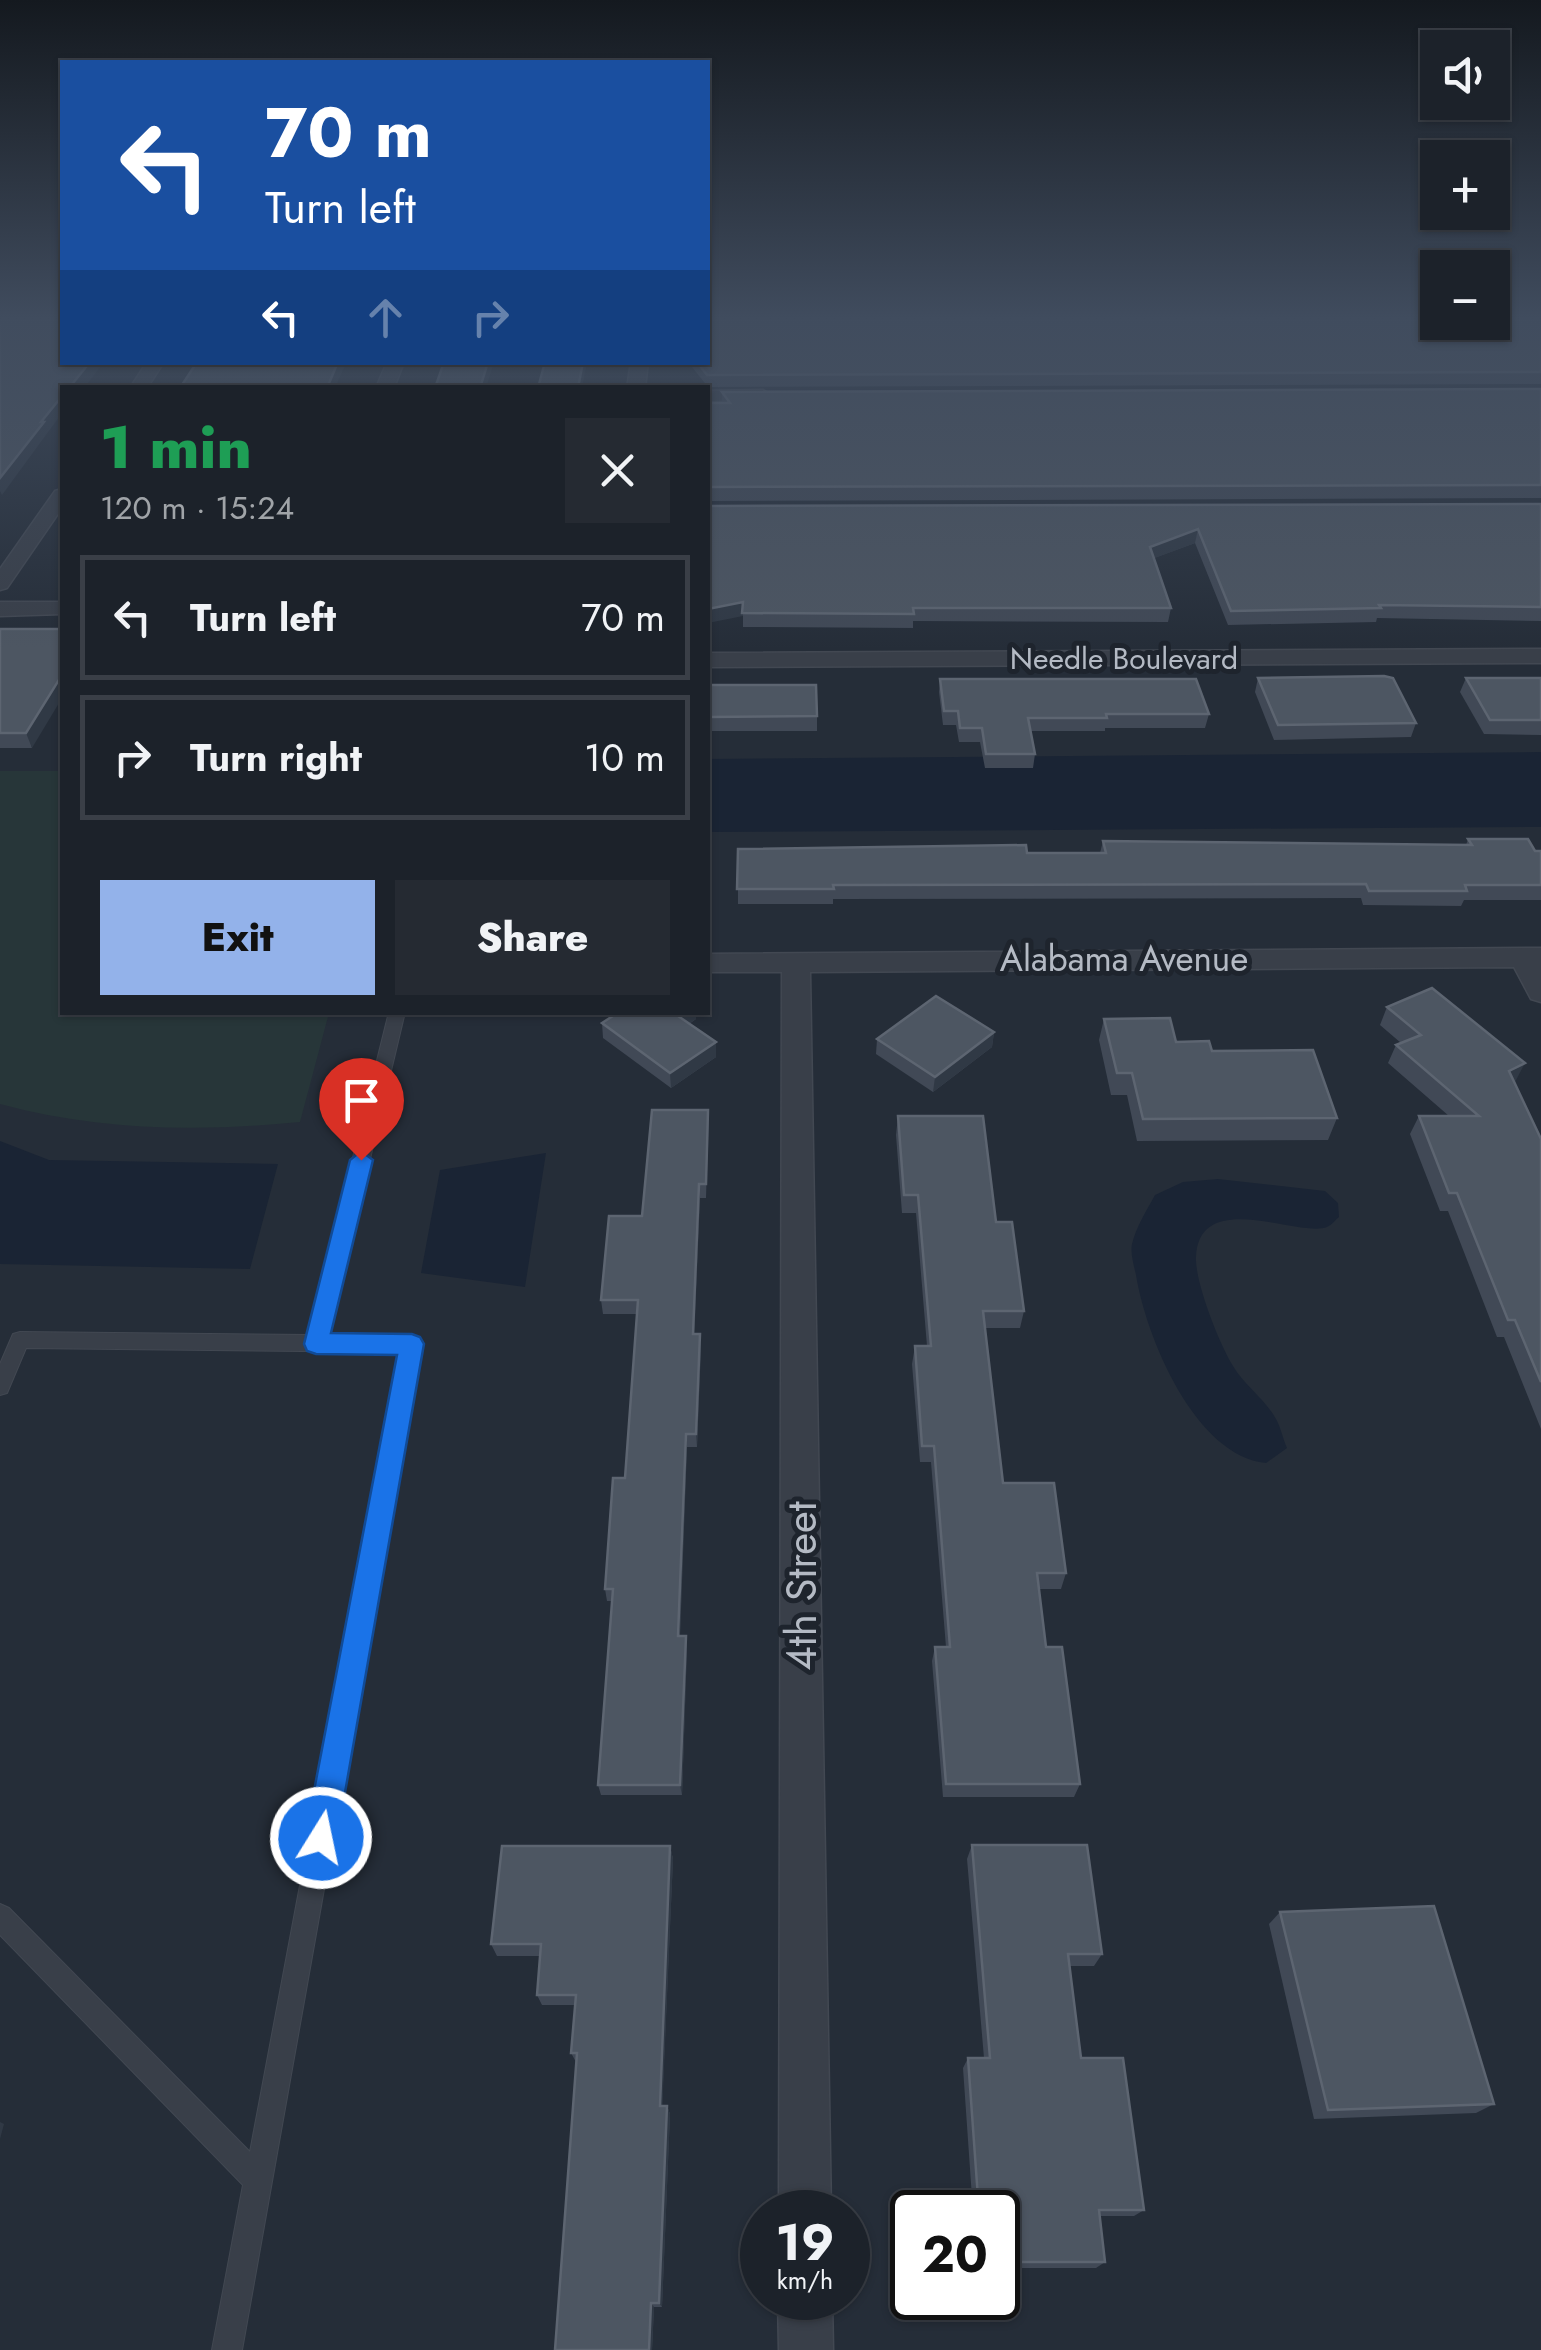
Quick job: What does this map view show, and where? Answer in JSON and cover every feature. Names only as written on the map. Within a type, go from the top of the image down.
[{"type":"street","points":[[0,584],[60,499]]},
{"type":"street","points":[[0,608],[60,608]]},
{"type":"street","name":"Needle Boulevard","points":[[710,660],[1541,656]]},
{"type":"street","points":[[1532,957],[1541,992]]},
{"type":"street","name":"Alabama Avenue","points":[[710,963],[1532,957]]},
{"type":"street","name":"4th Street","points":[[796,960],[805,2190]]},
{"type":"street","points":[[806,2320],[806,2350]]},
{"type":"lane","points":[[316,1344],[396,1015]]},
{"type":"lane","points":[[0,1387],[20,1340],[412,1344],[227,2350]]},
{"type":"lane","points":[[0,1917],[258,2180]]},
{"type":"shaded area","points":[[0,771],[60,771],[60,1015],[328,1015],[300,1122],[149,1127],[75,1120],[0,1104]]},
{"type":"water","points":[[1541,752],[1541,827],[710,832],[710,759]]},
{"type":"water","points":[[0,1141],[49,1160],[278,1164],[250,1269],[0,1264]]},
{"type":"water","points":[[546,1153],[525,1287],[421,1273],[440,1170]]},
{"type":"water","points":[[1218,1179],[1325,1191],[1338,1203],[1339,1217],[1327,1227],[1232,1220],[1214,1224],[1201,1236],[1197,1268],[1215,1328],[1238,1373],[1276,1419],[1287,1448],[1266,1463],[1240,1455],[1217,1439],[1178,1390],[1151,1330],[1133,1260],[1134,1238],[1155,1195],[1183,1182]]},
{"type":"building","points":[[0,430],[38,430],[0,478]]},
{"type":"building","points":[[710,430],[1541,430],[1541,485],[710,487]]},
{"type":"building","points":[[1541,504],[1541,607],[1379,605],[1381,608],[1231,611],[1198,529],[1150,547],[1171,608],[913,608],[914,614],[742,613],[743,602],[710,609],[710,506]]},
{"type":"building","points":[[0,629],[60,629],[60,678],[26,733],[0,733]]},
{"type":"building","points":[[1258,678],[1393,678],[1416,723],[1278,725]]},
{"type":"building","points":[[1466,678],[1541,678],[1541,720],[1490,720]]},
{"type":"building","points":[[940,679],[1196,679],[1209,714],[1028,718],[1035,754],[986,754],[982,728],[960,728],[958,711],[944,711]]},
{"type":"building","points":[[710,685],[816,685],[817,716],[710,717]]},
{"type":"building","points":[[1468,839],[1528,839],[1535,851],[1541,851],[1541,885],[1465,885],[1467,891],[1369,891],[1366,884],[833,885],[834,889],[737,889],[738,849],[1026,845],[1027,853],[1106,853],[1103,841],[1472,845]]},
{"type":"building","points":[[1432,988],[1525,1063],[1509,1071],[1541,1139],[1541,1382],[1515,1320],[1508,1320],[1457,1193],[1449,1193],[1419,1116],[1479,1116],[1396,1045],[1421,1035],[1387,1007]]},
{"type":"building","points":[[936,996],[994,1032],[935,1077],[877,1039]]},
{"type":"building","points":[[614,1015],[679,1015],[716,1042],[670,1073],[602,1023]]},
{"type":"building","points":[[1170,1018],[1176,1042],[1209,1041],[1212,1051],[1313,1050],[1337,1118],[1143,1119],[1132,1073],[1117,1073],[1104,1019]]},
{"type":"building","points":[[652,1110],[708,1110],[706,1184],[699,1184],[693,1334],[700,1334],[696,1434],[686,1434],[678,1636],[686,1636],[680,1785],[598,1785],[613,1589],[605,1589],[613,1478],[625,1478],[638,1300],[601,1300],[609,1216],[642,1216]]},
{"type":"building","points":[[898,1116],[983,1116],[996,1222],[1012,1222],[1024,1311],[983,1311],[1003,1483],[1054,1483],[1066,1573],[1037,1573],[1046,1647],[1062,1647],[1080,1784],[946,1784],[935,1647],[950,1647],[934,1446],[922,1446],[915,1346],[931,1346],[918,1195],[904,1195]]},
{"type":"building","points":[[972,1845],[1087,1845],[1102,1954],[1068,1954],[1081,2058],[1123,2058],[1144,2210],[1099,2210],[1105,2262],[1020,2262],[1020,2190],[977,2190],[968,2058],[990,2058]]},
{"type":"building","points":[[502,1846],[670,1846],[660,2106],[667,2106],[659,2303],[651,2303],[649,2350],[555,2350],[577,2053],[571,2053],[576,1995],[537,1995],[541,1944],[491,1944]]},
{"type":"building","points":[[1434,1906],[1494,2104],[1328,2110],[1280,1912]]},
{"type":"route","points":[[321,1838],[412,1344],[316,1344],[361,1160]]}]
